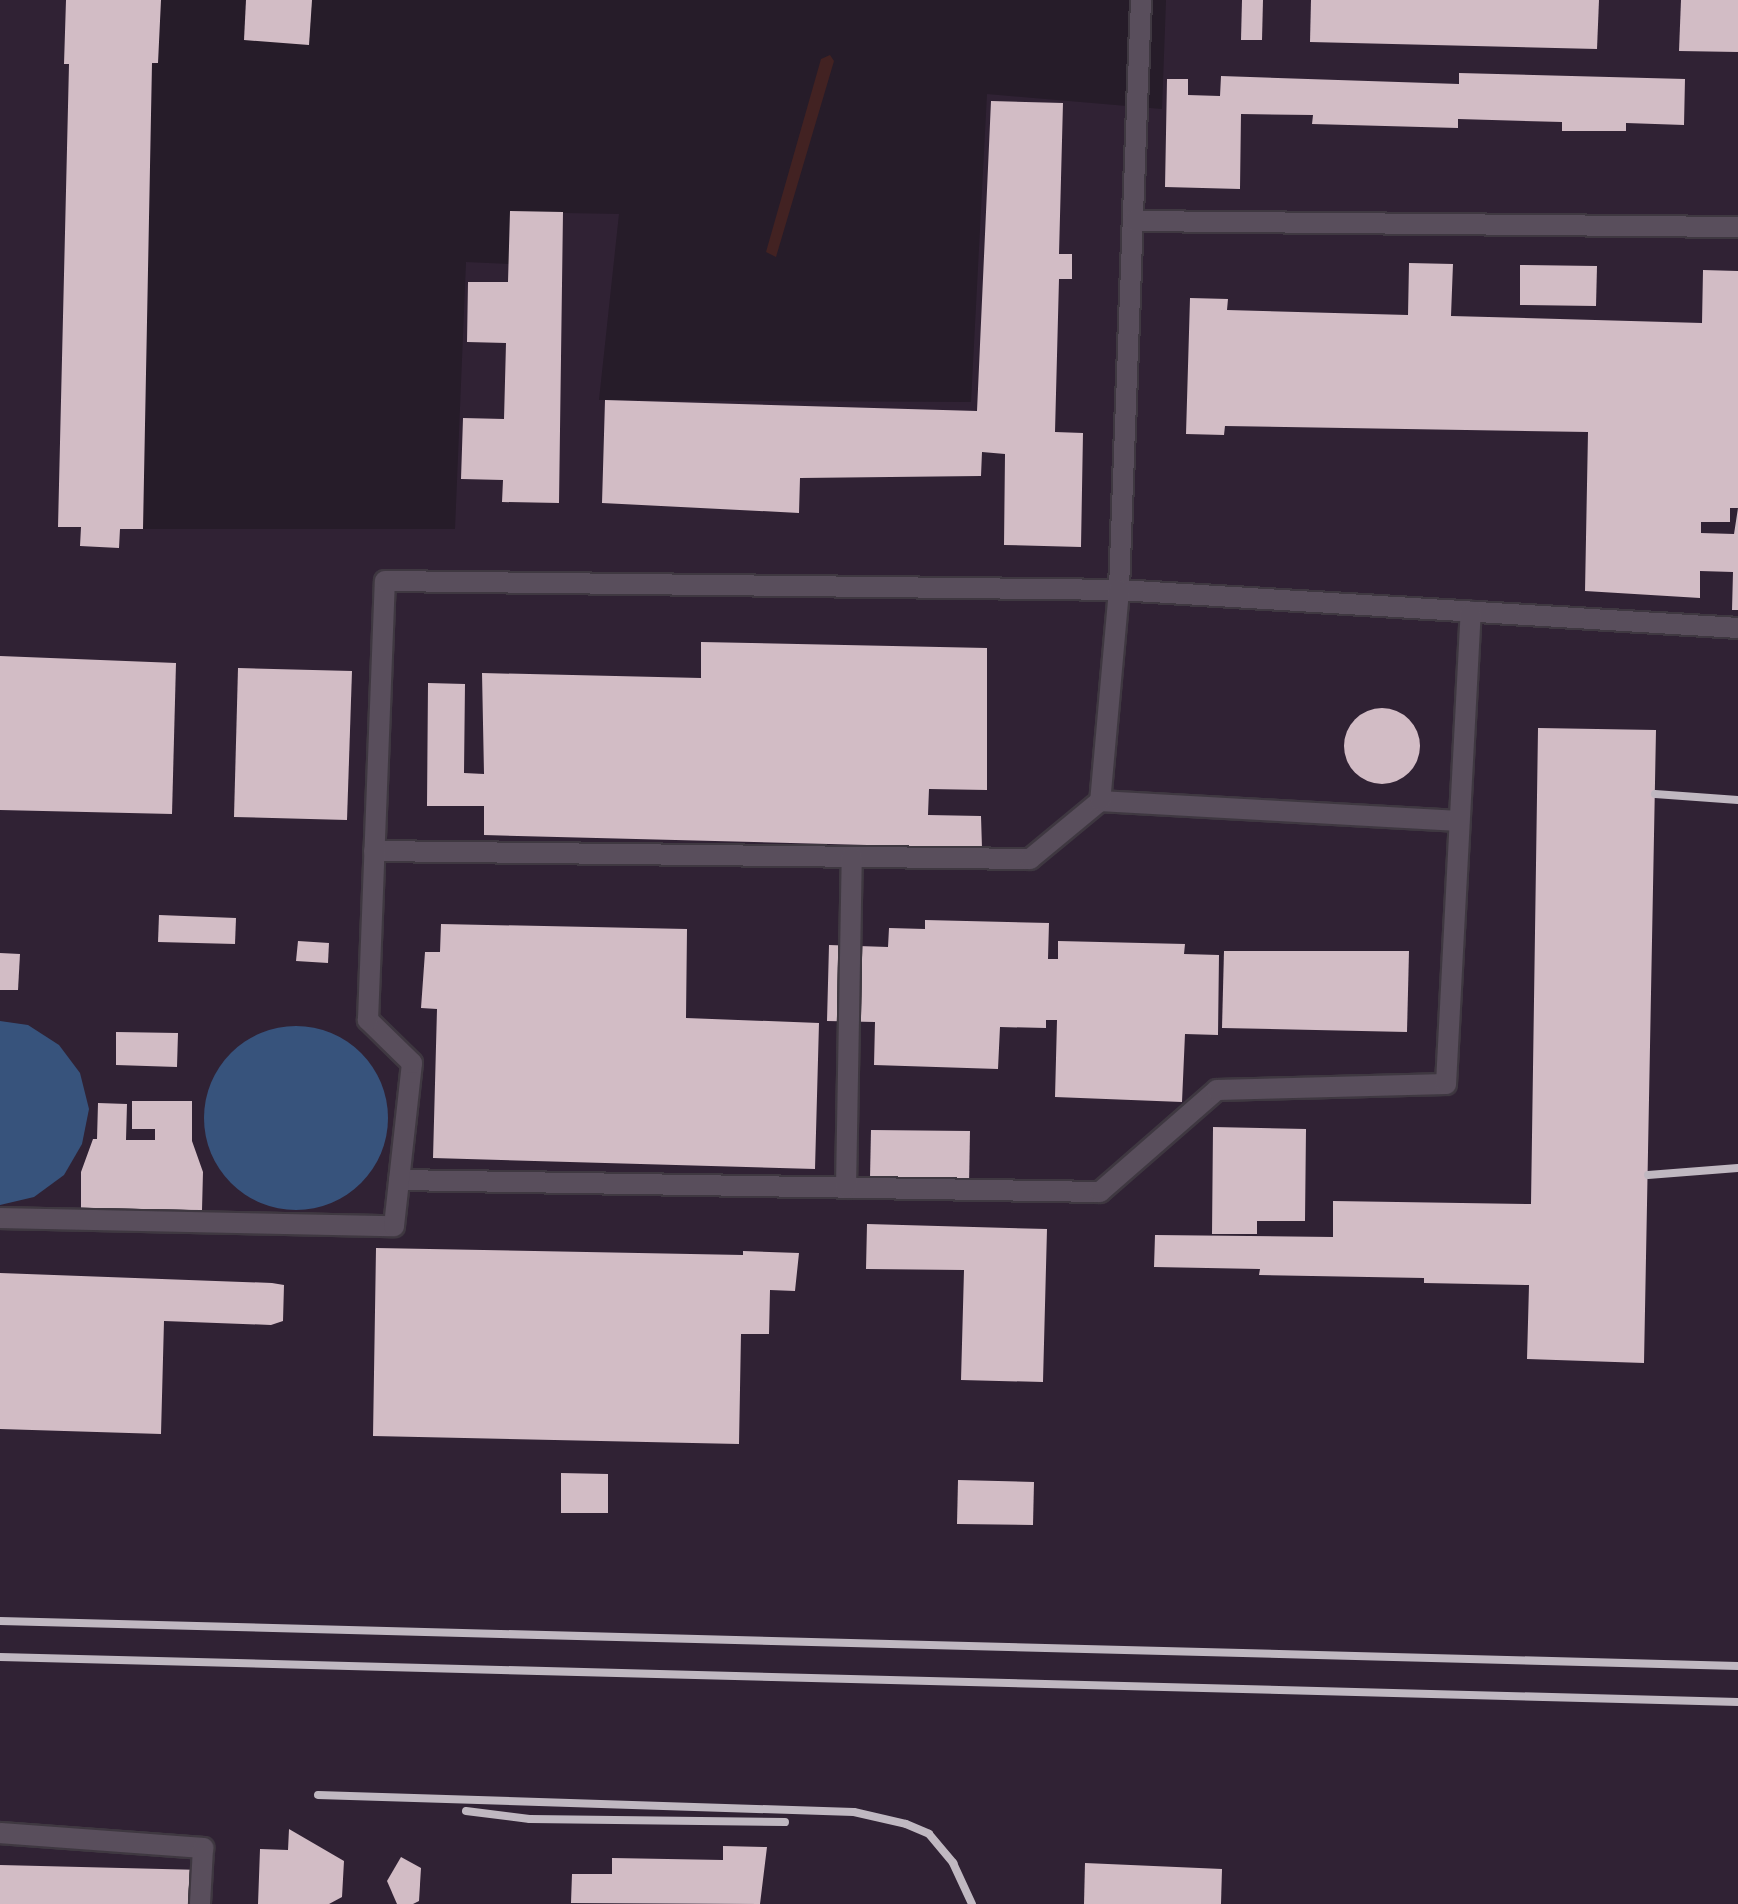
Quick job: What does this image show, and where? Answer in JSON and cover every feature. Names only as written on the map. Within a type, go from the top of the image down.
[{"type":"lane","points":[[1100,800],[1119,590],[1141,0]]},
{"type":"lane","points":[[1133,221],[1738,227]]},
{"type":"lane","points":[[0,1218],[394,1226],[412,1062],[368,1020],[385,582],[1119,590],[1738,628]]},
{"type":"lane","points":[[399,1180],[1100,1192],[1218,1090],[1446,1084],[1470,612]]},
{"type":"lane","points":[[374,851],[1030,859],[1100,800],[1458,822]]},
{"type":"lane","points":[[846,1188],[852,857]]},
{"type":"lane","points":[[0,1833],[204,1848],[200,1904]]},
{"type":"shaded area","points":[[0,0],[161,0],[158,63],[152,64],[143,529],[455,529],[466,262],[510,264],[512,212],[619,214],[599,400],[971,402],[987,94],[1162,109],[1166,0],[1738,0],[1738,1904],[0,1904]]},
{"type":"shaded area","points":[[830,55],[834,61],[776,257],[766,252],[821,59]]},
{"type":"water","points":[[0,1021],[28,1025],[59,1045],[80,1073],[89,1109],[82,1144],[64,1175],[34,1197],[0,1205]]},
{"type":"water","points":[[296,1026],[331,1033],[361,1053],[381,1083],[388,1118],[381,1153],[361,1183],[331,1203],[296,1210],[261,1203],[231,1183],[211,1153],[204,1118],[211,1083],[231,1053],[261,1033]]},
{"type":"building","points":[[66,0],[161,0],[158,63],[152,63],[143,529],[120,529],[119,548],[80,546],[81,527],[58,527],[69,64],[64,64]]},
{"type":"building","points":[[246,0],[312,0],[309,45],[244,40]]},
{"type":"building","points":[[1242,0],[1263,0],[1262,40],[1241,40]]},
{"type":"building","points":[[1311,0],[1599,0],[1597,49],[1310,42]]},
{"type":"building","points":[[1681,0],[1738,0],[1738,52],[1679,51]]},
{"type":"building","points":[[1459,73],[1685,79],[1684,125],[1626,123],[1626,131],[1562,131],[1562,122],[1458,119],[1458,128],[1312,124],[1313,115],[1241,114],[1240,189],[1165,187],[1167,79],[1188,79],[1188,95],[1220,96],[1221,76],[1459,84]]},
{"type":"building","points":[[991,101],[1063,103],[1059,254],[1072,254],[1072,279],[1059,279],[1055,432],[1083,433],[1081,547],[1004,545],[1005,454],[982,452],[981,476],[800,478],[799,513],[602,503],[605,400],[977,411]]},
{"type":"building","points":[[510,211],[563,212],[559,503],[502,502],[503,480],[461,479],[463,418],[504,419],[506,343],[467,342],[468,282],[508,282]]},
{"type":"building","points":[[1409,263],[1453,264],[1451,316],[1702,323],[1703,270],[1738,271],[1738,508],[1738,610],[1732,610],[1733,572],[1700,571],[1700,598],[1585,591],[1588,432],[1225,426],[1224,435],[1186,434],[1190,298],[1228,299],[1227,310],[1408,315]],"holes":[[[1730,508],[1738,508],[1734,534],[1701,533],[1701,522],[1730,522]]]},
{"type":"building","points":[[1520,265],[1597,266],[1596,306],[1520,305]]},
{"type":"building","points":[[701,642],[987,648],[987,790],[929,789],[928,815],[981,816],[982,848],[484,835],[484,806],[427,806],[428,683],[465,684],[464,773],[484,774],[482,673],[701,678]]},
{"type":"building","points":[[0,656],[176,663],[172,814],[0,810]]},
{"type":"building","points":[[238,668],[352,671],[347,820],[234,817]]},
{"type":"building","points":[[1382,708],[1409,719],[1420,746],[1409,773],[1382,784],[1355,773],[1344,746],[1355,719]]},
{"type":"building","points":[[1538,728],[1656,730],[1644,1363],[1527,1359],[1529,1285],[1424,1283],[1424,1278],[1259,1275],[1260,1269],[1154,1267],[1155,1235],[1333,1237],[1333,1201],[1531,1204]]},
{"type":"building","points":[[159,915],[236,918],[235,944],[158,942]]},
{"type":"building","points":[[925,920],[1049,923],[1048,959],[1058,959],[1058,941],[1185,944],[1184,954],[1219,955],[1218,1035],[1185,1034],[1182,1102],[1055,1097],[1057,1020],[1046,1020],[1046,1028],[1000,1027],[998,1069],[874,1065],[875,1022],[827,1021],[829,945],[888,947],[889,928],[925,929]]},
{"type":"building","points":[[441,924],[687,929],[686,1018],[819,1023],[815,1169],[433,1158],[437,1009],[421,1008],[425,952],[440,952]]},
{"type":"building","points":[[298,941],[329,943],[328,963],[296,961]]},
{"type":"building","points":[[1224,951],[1409,951],[1407,1032],[1222,1028]]},
{"type":"building","points":[[0,953],[20,954],[18,990],[0,990]]},
{"type":"building","points":[[116,1032],[178,1033],[177,1067],[116,1065]]},
{"type":"building","points":[[132,1101],[192,1101],[192,1141],[203,1172],[202,1210],[81,1209],[81,1172],[93,1139],[97,1139],[98,1103],[127,1104],[126,1140],[155,1140],[155,1129],[132,1129]]},
{"type":"building","points":[[1213,1127],[1306,1129],[1305,1221],[1257,1221],[1257,1234],[1212,1234]]},
{"type":"building","points":[[871,1130],[970,1131],[969,1184],[870,1178]]},
{"type":"building","points":[[867,1224],[1047,1229],[1043,1382],[961,1380],[964,1270],[866,1269]]},
{"type":"building","points":[[376,1248],[799,1253],[795,1291],[770,1290],[769,1334],[741,1334],[739,1444],[373,1436]]},
{"type":"building","points":[[0,1273],[284,1285],[283,1321],[271,1325],[164,1321],[161,1434],[0,1429]]},
{"type":"building","points":[[561,1473],[608,1474],[608,1513],[561,1513]]},
{"type":"building","points":[[958,1480],[1034,1482],[1033,1525],[957,1524]]},
{"type":"building","points":[[289,1829],[344,1861],[342,1897],[329,1904],[258,1904],[260,1849],[288,1850]]},
{"type":"building","points":[[723,1846],[767,1847],[760,1904],[571,1903],[572,1874],[612,1874],[612,1858],[723,1860]]},
{"type":"building","points":[[401,1857],[421,1868],[419,1901],[413,1904],[397,1904],[387,1881]]},
{"type":"building","points":[[1085,1863],[1222,1869],[1221,1904],[1084,1904]]},
{"type":"building","points":[[0,1865],[203,1870],[203,1904],[0,1904]]},
{"type":"railway","points":[[1655,794],[1738,800]]},
{"type":"railway","points":[[1648,1175],[1738,1168]]},
{"type":"railway","points":[[0,1621],[1738,1666]]},
{"type":"railway","points":[[0,1657],[1738,1702]]},
{"type":"railway","points":[[318,1795],[854,1812],[906,1824],[929,1834],[953,1863],[972,1904]]},
{"type":"railway","points":[[466,1811],[530,1819],[785,1822]]}]
